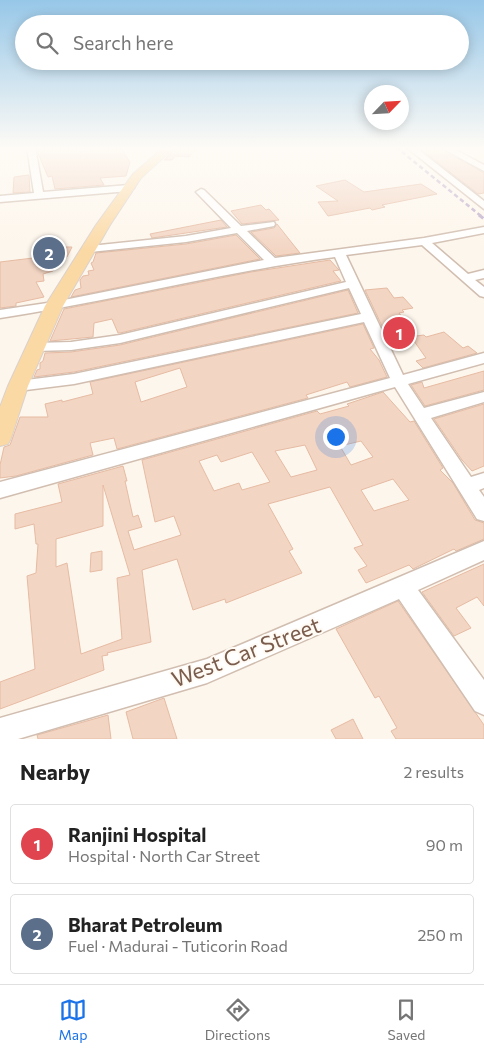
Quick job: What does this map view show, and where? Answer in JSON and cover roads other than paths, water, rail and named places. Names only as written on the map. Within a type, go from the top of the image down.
[{"type":"main road","points":[[0,438],[18,386],[54,306],[103,225],[133,181]]},
{"type":"street","points":[[37,181],[39,195]]},
{"type":"street","points":[[453,181],[484,206]]},
{"type":"street","points":[[0,199],[129,188]]},
{"type":"street","points":[[201,192],[272,262]]},
{"type":"street","points":[[90,249],[186,239],[270,224]]},
{"type":"street","points":[[0,314],[54,306],[272,262],[424,241],[483,230]]},
{"type":"street","points":[[424,241],[484,293]]},
{"type":"street","points":[[339,253],[399,382],[421,416],[476,484],[484,513]]},
{"type":"street","points":[[466,278],[484,274]]},
{"type":"street","points":[[35,347],[71,346],[120,339],[352,284]]},
{"type":"street","points":[[18,386],[74,379],[368,317]]},
{"type":"street","points":[[0,490],[194,435],[484,358]]},
{"type":"street","points":[[421,416],[484,396]]},
{"type":"street","name":"West Car Street","points":[[0,731],[206,671],[402,588],[484,550]]},
{"type":"street","points":[[402,588],[484,702]]},
{"type":"railway","points":[[438,181],[481,216]]},
{"type":"railway","points":[[479,215],[484,219]]},
{"type":"place","name":"Bharat Petroleum","points":[[49,253]]},
{"type":"place","name":"Ranjini Hospital","points":[[399,333]]}]
